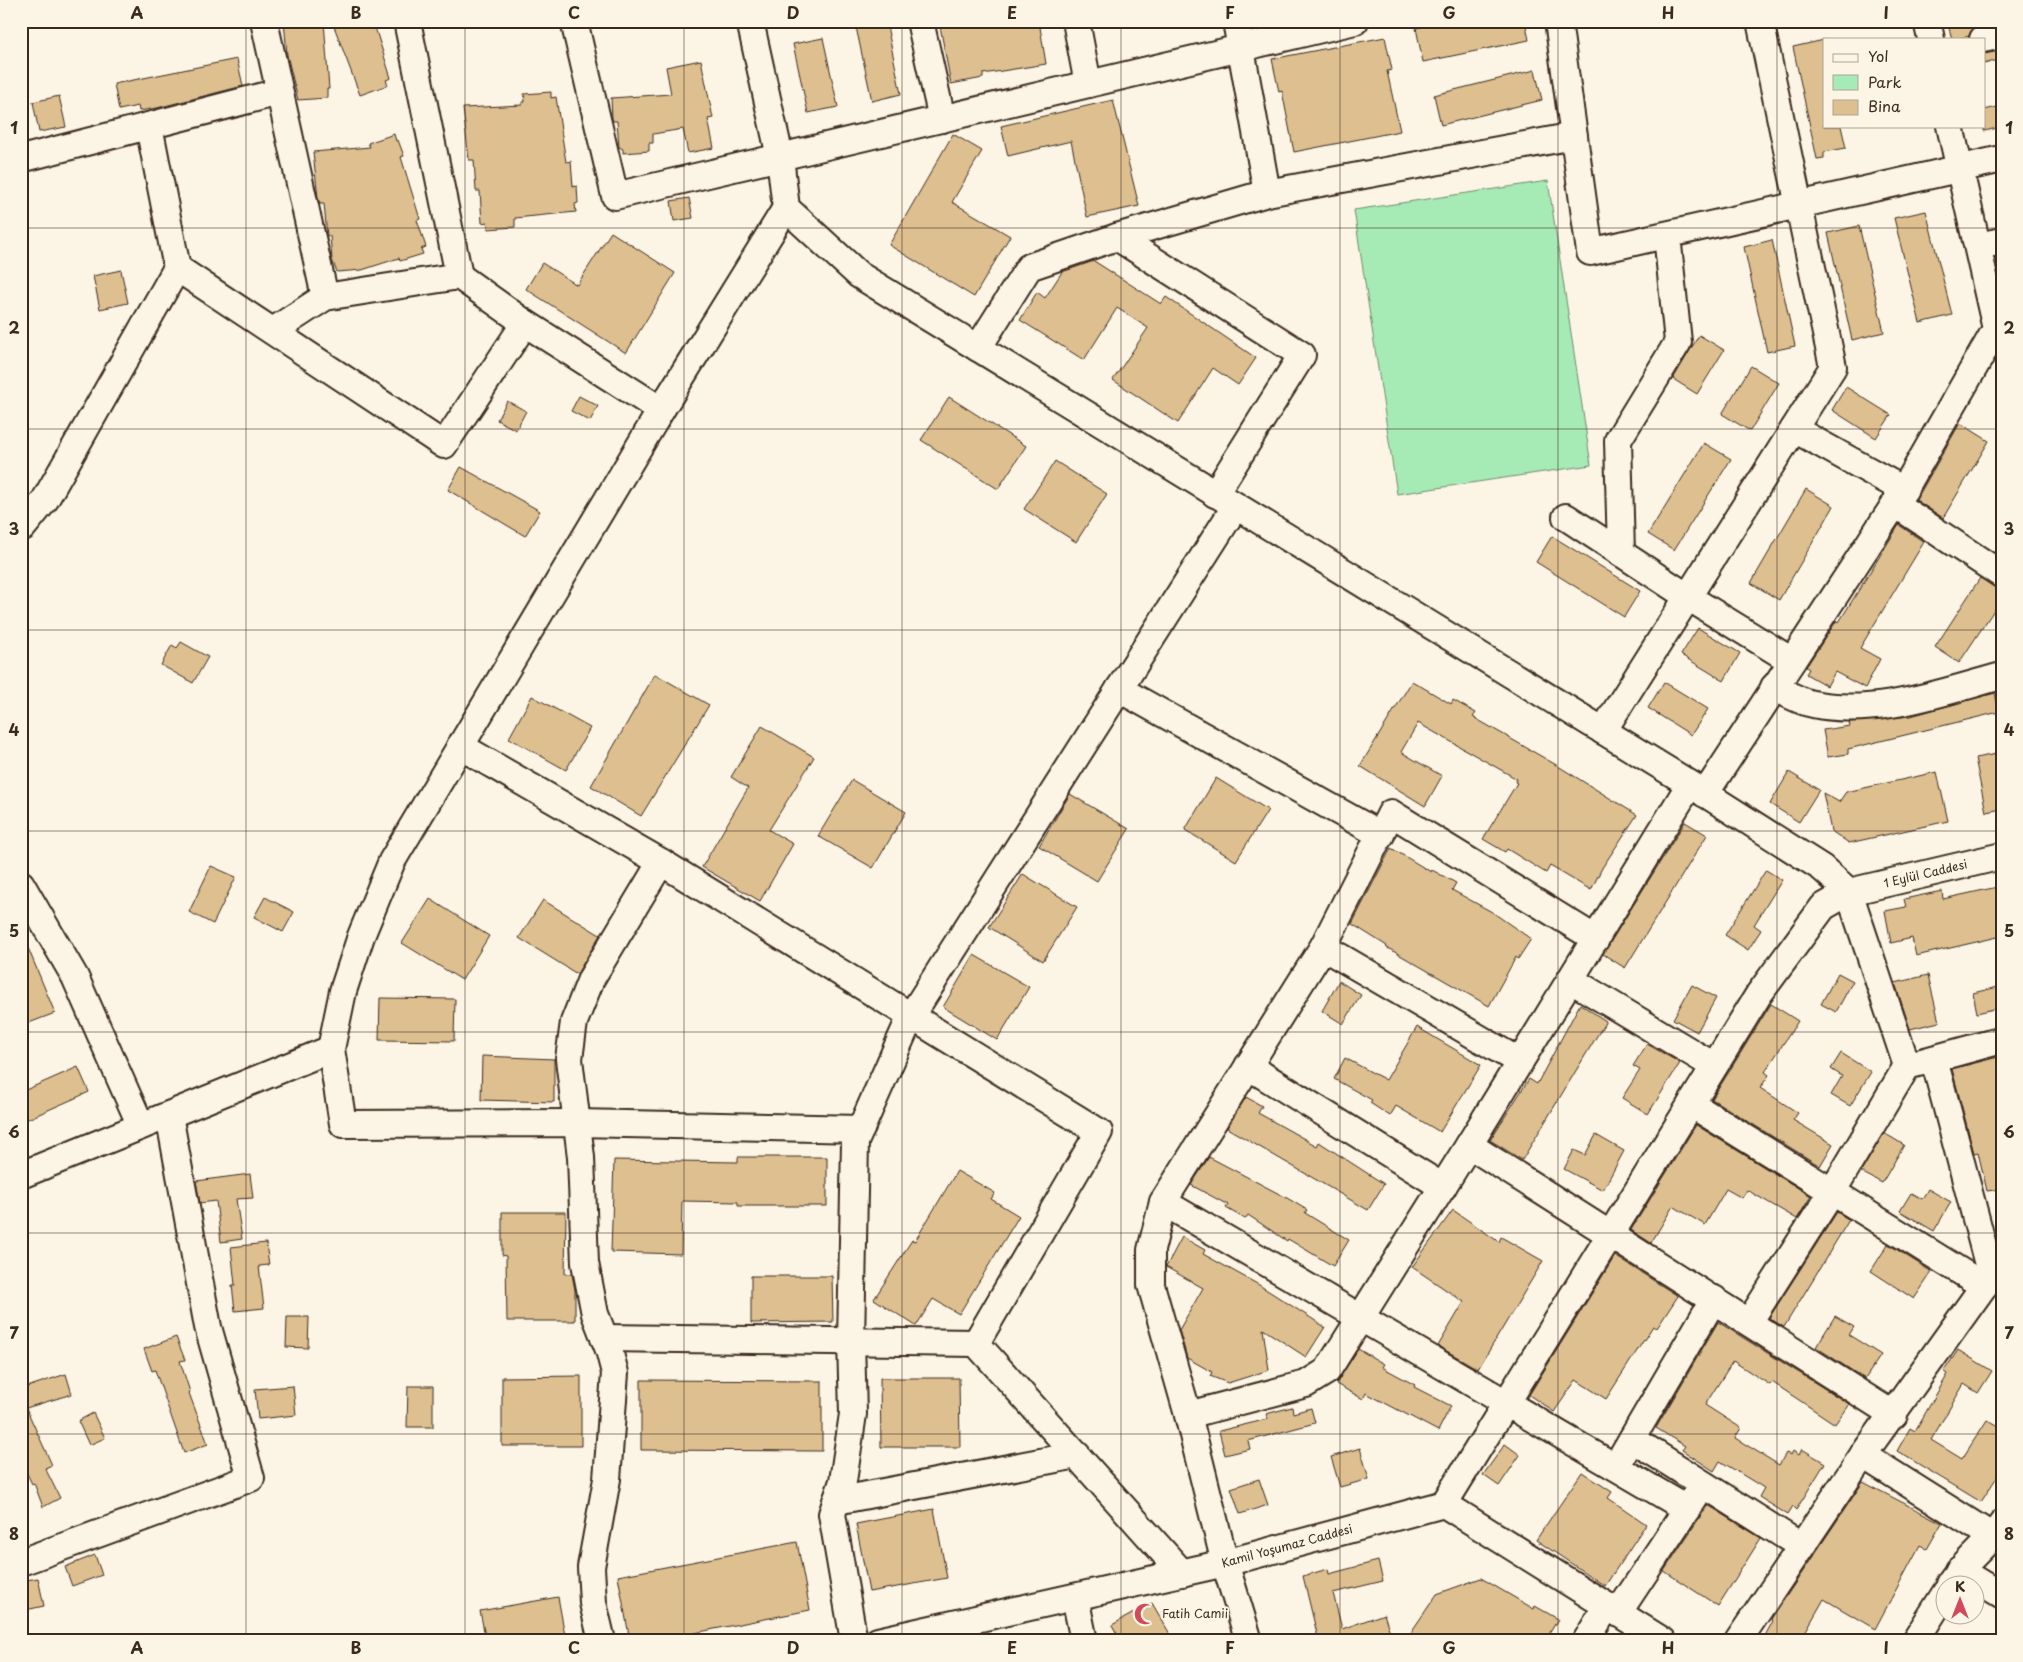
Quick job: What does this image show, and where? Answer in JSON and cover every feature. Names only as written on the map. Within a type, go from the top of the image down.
[{"type":"street","points":[[264,21],[325,297]]},
{"type":"street","points":[[407,21],[459,276],[524,323],[661,410]]},
{"type":"street","points":[[574,21],[615,196],[1355,21]]},
{"type":"street","points":[[750,21],[780,157],[786,208],[661,410],[392,861],[361,936],[343,991],[331,1049],[343,1124],[577,1123],[861,1128]]},
{"type":"street","points":[[920,21],[942,119]]},
{"type":"street","points":[[1076,21],[1088,84]]},
{"type":"street","points":[[1236,21],[1267,193]]},
{"type":"street","points":[[1558,21],[1590,252],[2002,159]]},
{"type":"street","points":[[1603,731],[1833,367],[1760,21]]},
{"type":"street","points":[[1927,21],[1931,38]]},
{"type":"street","points":[[1986,38],[2002,35]]},
{"type":"street","points":[[21,159],[279,92]]},
{"type":"street","points":[[21,525],[23,527],[45,500],[177,268],[149,126]]},
{"type":"street","points":[[1188,1415],[1306,1384],[1327,1371],[1596,939],[1697,789],[1792,661],[1899,497],[1999,330],[1990,244],[1960,169],[1950,128]]},
{"type":"street","points":[[978,348],[1029,267],[1117,237],[1267,193],[1574,136]]},
{"type":"street","points":[[786,208],[859,275],[1603,731],[1822,868],[1849,892],[1907,1066]]},
{"type":"street","points":[[1621,553],[1618,440],[1678,342],[1667,235]]},
{"type":"street","points":[[854,1641],[832,1514],[844,1481],[853,1414],[851,1341],[855,1142],[911,1016],[1119,689],[1225,500],[1302,355],[1117,237]]},
{"type":"street","points":[[177,268],[444,446],[524,323]]},
{"type":"street","points":[[273,331],[325,297],[459,276]]},
{"type":"street","points":[[1794,429],[1899,497],[2002,575]]},
{"type":"street","points":[[1566,517],[1688,597],[1792,661]]},
{"type":"street","points":[[1774,687],[1812,704],[1852,708],[1889,705],[2002,676]]},
{"type":"street","points":[[1119,689],[1380,835]]},
{"type":"street","points":[[460,746],[661,862],[1099,1132],[976,1343]]},
{"type":"street","points":[[1249,1641],[1225,1563],[1188,1415],[1151,1285],[1151,1250],[1164,1202],[1323,947],[1391,813],[1596,939]]},
{"type":"street","name":"1 Eylül Caddesi","points":[[1444,1504],[1759,994],[1823,906],[1849,892],[2002,856]]},
{"type":"street","points":[[602,1641],[593,1603],[591,1567],[607,1479],[615,1373],[595,1314],[586,1263],[581,1157],[570,1059],[574,1022],[591,979],[661,862]]},
{"type":"street","points":[[21,884],[75,977],[141,1126]]},
{"type":"street","points":[[1323,947],[1520,1062]]},
{"type":"street","points":[[1571,980],[1714,1066]]},
{"type":"street","points":[[1749,1322],[1832,1192],[1907,1066],[2002,1040]]},
{"type":"street","points":[[21,1175],[331,1049]]},
{"type":"street","points":[[1934,1059],[1992,1278]]},
{"type":"street","points":[[1248,1066],[1442,1188]]},
{"type":"street","points":[[1691,1104],[1832,1192],[1992,1278]]},
{"type":"street","points":[[21,1562],[251,1478],[208,1327],[168,1115]]},
{"type":"street","points":[[1469,1145],[1894,1415]]},
{"type":"street","points":[[1164,1202],[1687,1509]]},
{"type":"street","points":[[1738,1641],[1863,1455],[1992,1278]]},
{"type":"street","points":[[1616,1467],[1714,1299]]},
{"type":"street","points":[[604,1338],[976,1343],[1182,1573]]},
{"type":"street","points":[[1632,1439],[1801,1546]]},
{"type":"street","points":[[836,1502],[1076,1455]]},
{"type":"street","points":[[1863,1455],[1998,1530],[1958,1574]]},
{"type":"street","points":[[1586,1641],[1613,1610],[1704,1484]]},
{"type":"street","points":[[1444,1504],[1663,1641]]},
{"type":"street","name":"Kamil Yoşumaz Caddesi","points":[[878,1641],[1225,1563],[1444,1504]]},
{"type":"street","points":[[1986,1590],[2002,1596]]},
{"type":"street","points":[[1075,1597],[1084,1641]]},
{"type":"street","points":[[1915,1641],[1936,1608]]},
{"type":"green space","points":[[1548,181],[1591,465],[1397,494],[1354,210]]},
{"type":"building","points":[[284,21],[324,21],[329,89],[327,89],[327,98],[298,100],[287,55]]},
{"type":"building","points":[[332,21],[373,21],[391,78],[386,80],[388,85],[360,95]]},
{"type":"building","points":[[886,21],[901,94],[872,101],[856,27]]},
{"type":"building","points":[[939,21],[1039,21],[1046,64],[983,74],[983,78],[951,84]]},
{"type":"building","points":[[1447,21],[1525,21],[1529,40],[1423,62],[1416,28]]},
{"type":"building","points":[[1947,21],[1994,21],[1979,24],[1973,28],[1969,36],[1952,38]]},
{"type":"building","points":[[1385,37],[1392,70],[1387,71],[1400,131],[1294,152],[1282,91],[1279,92],[1272,59]]},
{"type":"building","points":[[823,38],[838,107],[808,113],[793,44]]},
{"type":"building","points":[[1823,40],[1823,128],[1841,128],[1846,148],[1824,152],[1824,158],[1817,159],[1793,47]]},
{"type":"building","points":[[2000,51],[2002,59],[1986,63],[1986,54]]},
{"type":"building","points":[[237,59],[243,86],[157,108],[139,111],[138,106],[119,110],[114,84]]},
{"type":"building","points":[[701,60],[713,118],[708,119],[714,148],[688,153],[683,129],[653,134],[653,143],[649,143],[649,151],[623,153],[623,149],[619,147],[617,121],[613,121],[612,118],[611,98],[671,94],[666,67]]},
{"type":"building","points":[[1535,70],[1542,100],[1441,125],[1434,95]]},
{"type":"building","points":[[551,92],[551,98],[556,97],[566,162],[571,161],[573,187],[577,186],[578,203],[575,204],[576,212],[515,218],[515,227],[488,229],[487,222],[482,223],[480,191],[476,191],[474,160],[469,160],[463,108],[522,105],[522,102],[525,102],[524,94]]},
{"type":"building","points":[[59,96],[66,127],[39,132],[33,102]]},
{"type":"building","points":[[1113,100],[1139,206],[1087,217],[1071,141],[1008,156],[1001,126]]},
{"type":"building","points":[[2002,106],[2002,127],[1984,131],[1984,128],[1986,128],[1986,110]]},
{"type":"building","points":[[394,134],[404,156],[401,157],[420,219],[417,220],[426,247],[421,249],[423,254],[400,261],[399,258],[362,270],[337,272],[332,260],[330,236],[327,236],[324,204],[320,204],[318,198],[313,152],[370,147],[368,143]]},
{"type":"building","points":[[953,134],[982,151],[952,202],[1010,236],[974,297],[889,245]]},
{"type":"building","points":[[689,198],[693,218],[674,221],[671,201]]},
{"type":"building","points":[[1926,211],[1952,315],[1920,323],[1894,218]]},
{"type":"building","points":[[1859,226],[1884,332],[1852,340],[1828,233]]},
{"type":"building","points":[[611,232],[675,273],[626,353],[526,289],[542,263],[577,285]]},
{"type":"building","points":[[1772,240],[1795,346],[1767,352],[1744,247]]},
{"type":"building","points":[[1094,261],[1161,304],[1166,297],[1256,358],[1238,385],[1213,368],[1178,423],[1113,380],[1148,328],[1117,308],[1084,360],[1020,320],[1037,292],[1045,298],[1062,272]]},
{"type":"building","points":[[121,270],[128,303],[100,309],[93,276]]},
{"type":"building","points":[[1699,335],[1724,350],[1697,394],[1673,379]]},
{"type":"building","points":[[1751,366],[1779,383],[1750,431],[1722,414]]},
{"type":"building","points":[[1846,387],[1891,415],[1876,438],[1832,410]]},
{"type":"building","points":[[579,396],[598,406],[590,421],[571,411]]},
{"type":"building","points":[[949,397],[1026,446],[998,489],[921,440]]},
{"type":"building","points":[[507,401],[526,411],[516,430],[497,420]]},
{"type":"building","points":[[1960,423],[1989,441],[1943,518],[1916,500]]},
{"type":"building","points":[[1704,443],[1731,459],[1674,550],[1648,534]]},
{"type":"building","points":[[1055,461],[1107,494],[1076,542],[1024,509]]},
{"type":"building","points":[[461,467],[540,511],[525,536],[448,490]]},
{"type":"building","points":[[1806,489],[1834,506],[1779,600],[1751,583]]},
{"type":"building","points":[[1899,525],[1924,542],[1860,648],[1880,659],[1865,688],[1835,672],[1827,686],[1806,674],[1809,669],[1806,667],[1837,620],[1839,622]]},
{"type":"building","points":[[1552,536],[1640,591],[1624,617],[1536,562]]},
{"type":"building","points":[[1980,578],[2002,590],[2002,598],[1959,663],[1935,647]]},
{"type":"building","points":[[1698,628],[1740,653],[1724,681],[1681,655]]},
{"type":"building","points":[[181,642],[208,657],[193,683],[161,665],[172,645],[177,648]]},
{"type":"building","points":[[655,674],[709,705],[641,816],[591,786]]},
{"type":"building","points":[[1412,681],[1451,704],[1453,700],[1476,713],[1473,717],[1558,766],[1637,815],[1602,868],[1591,890],[1550,866],[1546,873],[1507,849],[1505,852],[1483,839],[1517,783],[1515,782],[1517,779],[1418,723],[1401,752],[1442,776],[1425,806],[1360,766]]},
{"type":"building","points":[[1664,682],[1708,709],[1691,735],[1648,708]]},
{"type":"building","points":[[1995,693],[1999,712],[1848,749],[1848,754],[1828,757],[1823,730],[1850,726],[1849,722],[1911,716]]},
{"type":"building","points":[[532,696],[590,728],[566,770],[509,738]]},
{"type":"building","points":[[762,726],[814,757],[769,830],[793,844],[760,901],[702,867],[748,788],[731,777]]},
{"type":"building","points":[[2002,753],[2002,809],[1986,812],[1975,758]]},
{"type":"building","points":[[1789,772],[1819,790],[1799,822],[1770,804]]},
{"type":"building","points":[[1937,772],[1948,821],[1849,843],[1831,831],[1823,793],[1839,802],[1846,792]]},
{"type":"building","points":[[1216,778],[1268,810],[1236,861],[1185,830]]},
{"type":"building","points":[[852,780],[906,812],[873,868],[818,836]]},
{"type":"building","points":[[1070,794],[1129,829],[1097,881],[1039,846]]},
{"type":"building","points":[[1685,822],[1707,835],[1625,968],[1603,954]]},
{"type":"building","points":[[1391,848],[1431,872],[1432,870],[1456,883],[1452,890],[1492,912],[1531,939],[1518,959],[1516,957],[1489,1006],[1386,947],[1352,924]]},
{"type":"building","points":[[211,866],[236,877],[213,924],[189,912]]},
{"type":"building","points":[[1766,870],[1782,880],[1754,925],[1761,930],[1748,950],[1725,935]]},
{"type":"building","points":[[1023,874],[1077,907],[1043,961],[989,927]]},
{"type":"building","points":[[2002,886],[2002,936],[1916,956],[1912,938],[1891,943],[1885,911],[1906,907],[1904,899],[1942,891],[1943,899]]},
{"type":"building","points":[[265,897],[294,912],[283,932],[254,917]]},
{"type":"building","points":[[430,899],[489,936],[462,980],[402,943]]},
{"type":"building","points":[[543,900],[600,935],[577,974],[519,938]]},
{"type":"building","points":[[21,931],[55,1013],[21,1026]]},
{"type":"building","points":[[974,955],[1029,987],[997,1040],[943,1007]]},
{"type":"building","points":[[1838,973],[1853,981],[1836,1012],[1821,1004]]},
{"type":"building","points":[[1928,975],[1939,1022],[1910,1029],[1895,983]]},
{"type":"building","points":[[1339,981],[1361,995],[1343,1024],[1322,1011]]},
{"type":"building","points":[[1692,985],[1716,998],[1697,1032],[1673,1019]]},
{"type":"building","points":[[2002,986],[2002,1007],[1977,1013],[1973,993]]},
{"type":"building","points":[[380,998],[455,999],[454,1041],[379,1040]]},
{"type":"building","points":[[1580,1004],[1606,1021],[1522,1160],[1490,1140],[1529,1079],[1537,1084]]},
{"type":"building","points":[[1771,1004],[1798,1021],[1765,1072],[1769,1075],[1760,1088],[1798,1113],[1793,1120],[1833,1144],[1820,1166],[1712,1099]]},
{"type":"building","points":[[1417,1027],[1481,1065],[1440,1132],[1396,1106],[1390,1116],[1370,1103],[1372,1100],[1334,1079],[1345,1058],[1386,1080]]},
{"type":"building","points":[[1647,1044],[1680,1063],[1648,1114],[1622,1098],[1640,1070],[1633,1066]]},
{"type":"building","points":[[1841,1053],[1871,1072],[1850,1106],[1831,1095],[1842,1076],[1831,1069]]},
{"type":"building","points":[[482,1056],[554,1059],[554,1102],[481,1100]]},
{"type":"building","points":[[2002,1056],[2002,1189],[1987,1191],[1978,1152],[1974,1153],[1952,1069]]},
{"type":"building","points":[[78,1067],[89,1092],[21,1122],[21,1092]]},
{"type":"building","points":[[1246,1097],[1262,1106],[1258,1113],[1317,1146],[1319,1142],[1384,1184],[1368,1210],[1227,1128]]},
{"type":"building","points":[[1696,1125],[1811,1196],[1797,1219],[1747,1190],[1742,1198],[1726,1189],[1705,1225],[1673,1206],[1651,1243],[1631,1230]]},
{"type":"building","points":[[1884,1133],[1904,1145],[1882,1183],[1861,1172]]},
{"type":"building","points":[[1596,1135],[1624,1151],[1603,1190],[1564,1169],[1574,1150],[1585,1155]]},
{"type":"building","points":[[738,1157],[827,1157],[827,1206],[738,1206],[738,1202],[682,1201],[681,1254],[611,1252],[614,1160],[738,1162]]},
{"type":"building","points":[[1209,1157],[1287,1198],[1307,1210],[1305,1213],[1349,1240],[1333,1266],[1288,1239],[1287,1241],[1248,1215],[1245,1219],[1226,1208],[1228,1205],[1191,1185]]},
{"type":"building","points":[[957,1171],[995,1193],[991,1199],[1019,1216],[959,1314],[933,1299],[916,1326],[874,1299],[912,1240],[915,1241]]},
{"type":"building","points":[[250,1174],[253,1198],[236,1199],[242,1239],[221,1242],[216,1201],[200,1203],[196,1181]]},
{"type":"building","points":[[1928,1189],[1951,1202],[1934,1231],[1900,1211],[1911,1193],[1922,1199]]},
{"type":"building","points":[[1453,1210],[1499,1242],[1501,1237],[1543,1261],[1478,1369],[1438,1346],[1464,1302],[1412,1267]]},
{"type":"building","points":[[502,1212],[566,1212],[565,1274],[572,1274],[575,1290],[575,1321],[507,1321],[506,1256],[502,1255]]},
{"type":"building","points":[[1837,1212],[1849,1220],[1784,1327],[1769,1318]]},
{"type":"building","points":[[1182,1237],[1205,1250],[1203,1254],[1259,1285],[1325,1327],[1306,1357],[1263,1329],[1269,1370],[1228,1383],[1210,1376],[1212,1372],[1187,1358],[1179,1330],[1203,1288],[1166,1267]]},
{"type":"building","points":[[266,1243],[269,1265],[259,1266],[264,1308],[235,1311],[232,1285],[235,1285],[231,1247]]},
{"type":"building","points":[[1888,1244],[1932,1272],[1914,1299],[1871,1271]]},
{"type":"building","points":[[1615,1256],[1678,1296],[1657,1328],[1653,1326],[1606,1399],[1576,1380],[1554,1412],[1529,1395]]},
{"type":"building","points":[[751,1276],[832,1276],[833,1322],[751,1323]]},
{"type":"building","points":[[1835,1316],[1854,1327],[1849,1335],[1881,1355],[1865,1379],[1816,1347]]},
{"type":"building","points":[[287,1317],[309,1317],[308,1348],[286,1347]]},
{"type":"building","points":[[1718,1322],[1849,1404],[1835,1424],[1772,1382],[1770,1385],[1733,1361],[1705,1405],[1741,1428],[1735,1438],[1779,1465],[1786,1453],[1791,1455],[1793,1451],[1799,1455],[1802,1449],[1825,1463],[1796,1510],[1793,1507],[1788,1515],[1759,1497],[1764,1488],[1720,1461],[1714,1471],[1682,1450],[1685,1446],[1656,1428]]},
{"type":"building","points":[[176,1337],[185,1360],[180,1361],[189,1393],[208,1444],[184,1453],[155,1370],[152,1371],[144,1349]]},
{"type":"building","points":[[1358,1349],[1384,1364],[1382,1367],[1415,1385],[1414,1387],[1451,1406],[1438,1431],[1366,1393],[1363,1399],[1336,1384]]},
{"type":"building","points":[[1958,1350],[1992,1371],[1978,1393],[1964,1384],[1931,1440],[1962,1459],[1987,1420],[2002,1429],[2002,1469],[1981,1502],[1897,1451],[1910,1428],[1915,1431],[1948,1374],[1944,1371]]},
{"type":"building","points":[[66,1374],[72,1394],[26,1408],[52,1465],[45,1468],[60,1498],[43,1507],[34,1483],[32,1484],[21,1461],[21,1389]]},
{"type":"building","points":[[581,1376],[581,1446],[502,1446],[502,1377]]},
{"type":"building","points":[[880,1378],[959,1378],[960,1447],[881,1447]]},
{"type":"building","points":[[641,1380],[822,1381],[822,1451],[641,1450]]},
{"type":"building","points":[[293,1386],[296,1415],[258,1419],[255,1389]]},
{"type":"building","points":[[408,1386],[433,1386],[433,1427],[407,1427]]},
{"type":"building","points":[[1292,1407],[1293,1413],[1311,1408],[1315,1423],[1248,1441],[1250,1449],[1225,1455],[1219,1431],[1268,1419],[1266,1414]]},
{"type":"building","points":[[93,1413],[105,1438],[89,1445],[78,1421]]},
{"type":"building","points":[[1505,1444],[1520,1455],[1499,1486],[1483,1475]]},
{"type":"building","points":[[1360,1448],[1369,1479],[1340,1487],[1331,1457]]},
{"type":"building","points":[[1582,1472],[1612,1492],[1608,1498],[1646,1524],[1605,1586],[1536,1540]]},
{"type":"building","points":[[1259,1479],[1268,1505],[1240,1514],[1231,1488]]},
{"type":"building","points":[[1863,1482],[1942,1523],[1927,1549],[1920,1545],[1875,1629],[1824,1599],[1800,1641],[1762,1641],[1773,1621],[1771,1619]]},
{"type":"building","points":[[1708,1505],[1761,1538],[1718,1606],[1664,1571]]},
{"type":"building","points":[[934,1509],[947,1578],[869,1592],[856,1524]]},
{"type":"building","points":[[797,1542],[810,1610],[654,1641],[630,1641],[618,1576]]},
{"type":"building","points":[[95,1555],[102,1575],[72,1586],[65,1567]]},
{"type":"building","points":[[1378,1561],[1383,1581],[1333,1593],[1342,1629],[1384,1614],[1393,1641],[1316,1641],[1318,1638],[1303,1576],[1328,1569],[1329,1574]]},
{"type":"building","points":[[38,1578],[44,1606],[21,1611],[21,1581]]},
{"type":"building","points":[[1481,1578],[1534,1609],[1535,1606],[1558,1619],[1545,1641],[1405,1641],[1437,1594]]},
{"type":"building","points":[[558,1597],[566,1641],[486,1641],[480,1611]]},
{"type":"building","name":"Fatih Camii","points":[[1152,1603],[1174,1641],[1121,1641],[1112,1625]]},
{"type":"place","name":"Fatih Camii","points":[[1145,1614]]}]
